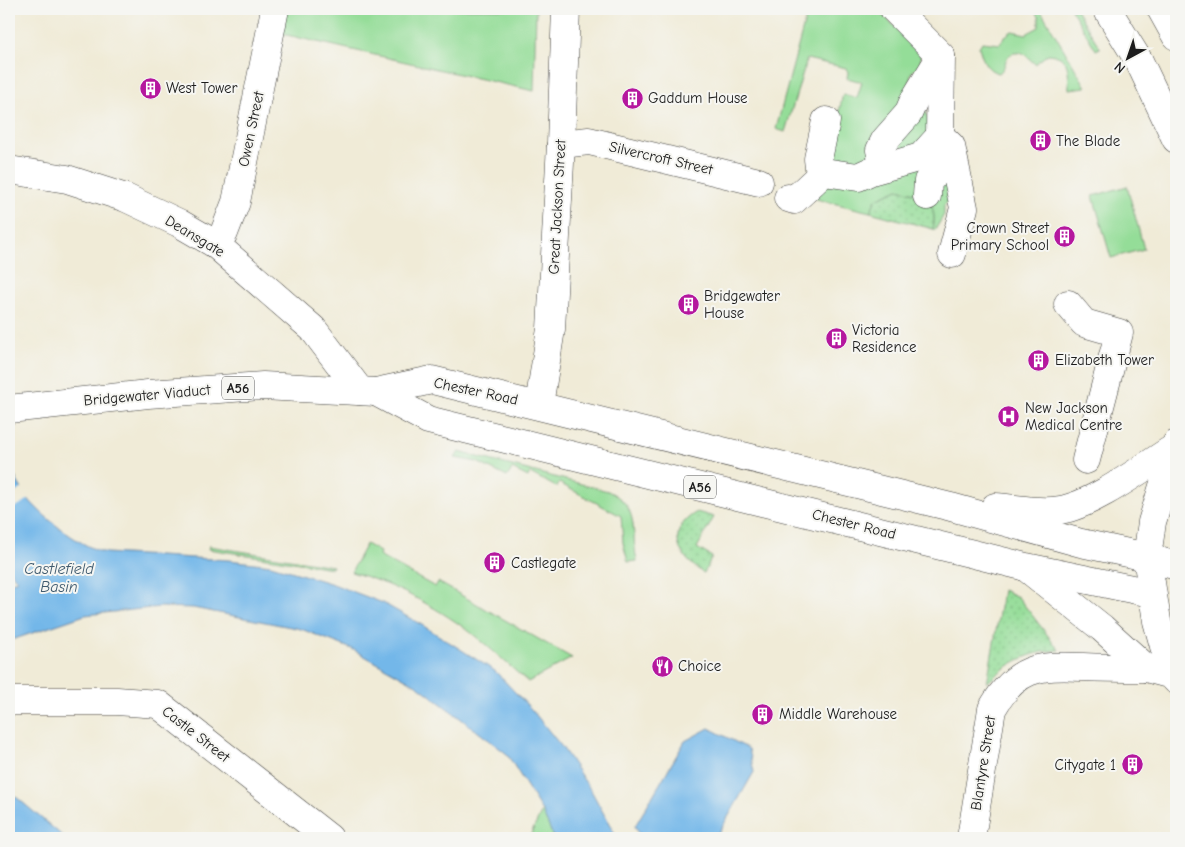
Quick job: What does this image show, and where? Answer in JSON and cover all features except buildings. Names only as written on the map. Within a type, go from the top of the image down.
[{"type":"main road","name":"Owen Street","points":[[215,244],[224,233],[236,202],[275,9]]},
{"type":"main road","name":"Great Jackson Street","points":[[539,405],[550,329],[561,144],[566,9]]},
{"type":"main road","points":[[894,9],[941,56],[943,139],[936,163],[936,173],[928,181],[927,196]]},
{"type":"main road","points":[[1107,9],[1139,62],[1176,139]]},
{"type":"main road","points":[[1160,9],[1176,36]]},
{"type":"main road","points":[[884,167],[880,150],[882,145],[908,114],[914,100],[941,56]]},
{"type":"main road","points":[[820,175],[818,159],[826,121]]},
{"type":"main road","points":[[788,198],[794,200],[824,172],[858,177],[884,167],[921,157],[943,139]]},
{"type":"main road","points":[[943,139],[951,146],[964,208],[952,254]]},
{"type":"main road","name":"Silvercroft Street","points":[[561,144],[589,141],[759,182]]},
{"type":"main road","name":"Deansgate","points":[[9,170],[68,179],[118,196],[179,223],[215,244],[313,329],[368,391]]},
{"type":"main road","points":[[1068,304],[1084,323],[1119,333],[1086,460]]},
{"type":"main road","name":"Chester Road","points":[[368,391],[432,380],[951,507],[1081,544],[1147,557],[1176,566]]},
{"type":"main road","name":"Bridgewater Viaduct","points":[[9,409],[148,394],[263,386],[368,391]]},
{"type":"main road","name":"Chester Road","points":[[368,391],[428,420],[1026,567],[1164,597]]},
{"type":"main road","points":[[1026,567],[1102,628],[1146,668],[1174,678],[1164,597],[1147,557],[1152,522],[1175,446]]},
{"type":"main road","points":[[951,507],[998,507],[1040,512],[1062,510],[1100,493],[1175,446]]},
{"type":"main road","name":"Blantyre Street","points":[[971,838],[992,709],[1000,695],[1012,681],[1025,672],[1061,665],[1146,668]]},
{"type":"main road","name":"Castle Street","points":[[9,701],[117,701],[158,704],[328,838]]},
{"type":"green space","points":[[286,9],[536,9],[534,91],[282,34]]},
{"type":"green space","points":[[808,9],[876,9],[920,49],[921,64],[911,73],[908,96],[920,99],[928,120],[926,137],[917,148],[902,156],[884,162],[827,166],[843,94],[857,98],[862,82],[847,78],[848,72],[846,68],[807,59],[785,132],[776,129]]},
{"type":"green space","points":[[1032,9],[1040,9],[1086,87],[1069,89],[1067,65],[1061,58],[1055,55],[1048,54],[1035,64],[1023,53],[1011,54],[999,73],[991,70],[985,63],[979,47],[982,42],[1000,44],[1004,37],[1012,31],[1026,34],[1039,27],[1039,16]]},
{"type":"green space","points":[[1071,9],[1076,9],[1100,48],[1096,50]]},
{"type":"green space","points":[[944,158],[951,200],[944,205],[944,215],[935,230],[933,229],[933,212],[927,196],[898,189],[876,199],[870,212],[816,199],[819,183]]},
{"type":"green space","points":[[1127,186],[1144,249],[1111,258],[1093,196]]},
{"type":"green space","points":[[898,189],[935,198],[933,229],[870,212],[876,199]]},
{"type":"green space","points":[[459,452],[608,491],[618,497],[630,512],[637,561],[628,562],[623,543],[621,516],[559,483],[556,487],[530,473],[528,477],[512,469],[507,477],[477,462],[455,458]]},
{"type":"green space","points":[[697,512],[714,517],[697,548],[712,557],[704,573],[687,559],[678,543],[681,527],[687,519]]},
{"type":"green space","points":[[366,544],[380,552],[379,556],[435,587],[438,582],[572,658],[528,682],[477,638],[443,613],[398,589],[351,572]]},
{"type":"green space","points":[[209,546],[333,566],[332,568],[208,549]]},
{"type":"green space","points":[[1003,590],[1018,597],[1059,650],[1038,653],[1020,659],[1003,669],[987,683]]},
{"type":"green space","points":[[542,811],[554,838],[529,838]]},
{"type":"water","name":"Castlefield Basin","points":[[9,467],[27,497],[37,508],[76,539],[97,550],[107,553],[229,560],[271,565],[333,584],[383,603],[422,625],[495,671],[532,710],[562,747],[592,792],[617,838],[554,838],[542,811],[507,754],[418,686],[352,649],[301,629],[193,608],[160,607],[85,615],[9,641],[9,583],[17,580],[9,569]]},
{"type":"water","points":[[709,728],[749,749],[754,772],[716,838],[641,838],[635,826],[685,741]]},
{"type":"water","points":[[9,791],[65,838],[9,838]]},
{"type":"pier","points":[[25,487],[31,498],[9,511],[9,496]]},
{"type":"place","name":"West Tower","points":[[150,88]]},
{"type":"place","name":"Gaddum House","points":[[632,98]]},
{"type":"place","name":"The Blade","points":[[1040,141]]},
{"type":"place","name":"Crown Street Primary School","points":[[1065,237]]},
{"type":"place","name":"Bridgewater House","points":[[688,305]]},
{"type":"place","name":"Victoria Residence","points":[[836,339]]},
{"type":"place","name":"Elizabeth Tower","points":[[1039,360]]},
{"type":"place","name":"New Jackson Medical Centre","points":[[1009,417]]},
{"type":"place","name":"Castlegate","points":[[495,563]]},
{"type":"place","name":"Choice","points":[[662,666]]},
{"type":"place","name":"Middle Warehouse","points":[[763,714]]},
{"type":"place","name":"Citygate 1","points":[[1132,765]]}]
